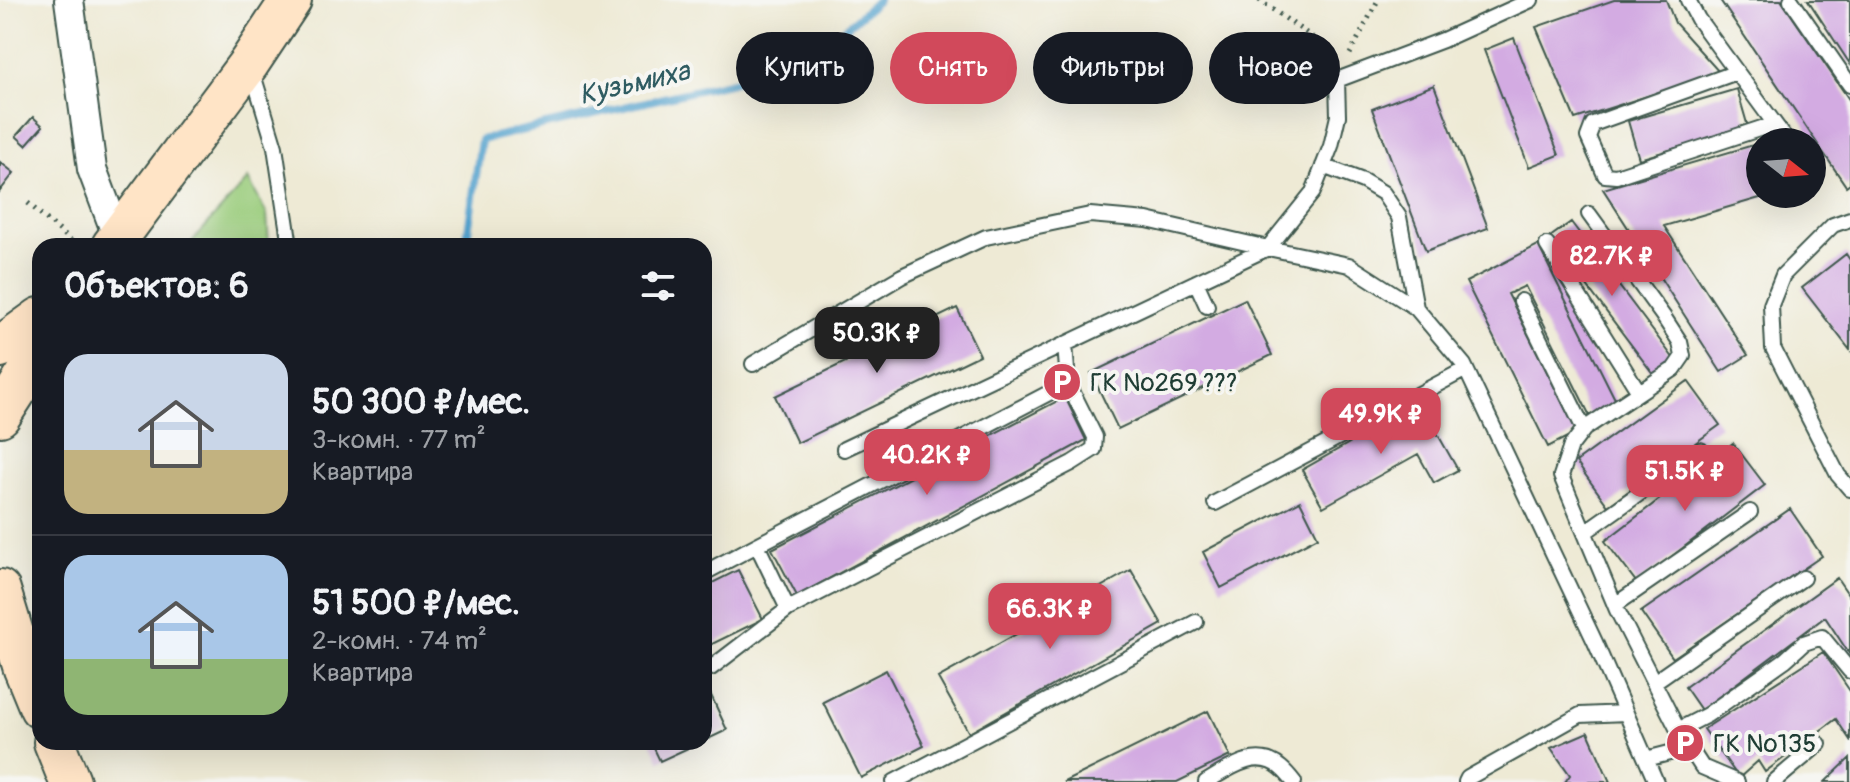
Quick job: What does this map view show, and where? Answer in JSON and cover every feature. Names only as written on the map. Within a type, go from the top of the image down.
[{"type":"main road","points":[[118,238],[249,63],[291,0]]},
{"type":"main road","points":[[0,347],[32,324]]},
{"type":"main road","points":[[0,416],[32,366]]},
{"type":"main road","points":[[0,590],[32,688]]},
{"type":"main road","points":[[0,632],[24,669]]},
{"type":"main road","points":[[57,750],[68,781]]},
{"type":"street","points":[[69,0],[92,169],[114,238]]},
{"type":"lane","points":[[1340,79],[1443,40],[1531,0]]},
{"type":"lane","points":[[1688,0],[1698,19],[1777,128]]},
{"type":"lane","points":[[1791,0],[1850,85]]},
{"type":"lane","points":[[249,63],[275,147],[289,238]]},
{"type":"lane","points":[[1737,72],[1593,124],[1588,137],[1605,175],[1616,176],[1774,124]]},
{"type":"lane","points":[[844,449],[1268,248],[1313,192],[1331,146],[1338,104]]},
{"type":"lane","points":[[1323,166],[1363,181],[1383,193],[1399,217],[1416,308]]},
{"type":"lane","points":[[1589,214],[1680,342],[1683,356],[1674,369],[1584,429],[1571,446],[1561,476],[1615,605],[1678,730],[1702,767],[1737,782]]},
{"type":"lane","points":[[753,364],[902,276],[986,237],[1090,215],[1147,220],[1349,265],[1416,308],[1464,365],[1595,642],[1656,782]]},
{"type":"lane","points":[[1850,219],[1833,225],[1783,275],[1771,305],[1773,348],[1838,475],[1850,489]]},
{"type":"lane","points":[[1547,245],[1639,392]]},
{"type":"lane","points":[[1196,282],[1207,306]]},
{"type":"lane","points":[[1521,301],[1584,429]]},
{"type":"lane","points":[[712,667],[788,609],[1094,449],[1095,437],[1068,383],[1065,344]]},
{"type":"lane","points":[[1215,503],[1466,369]]},
{"type":"lane","points":[[712,569],[1068,383]]},
{"type":"lane","points":[[1585,532],[1701,450]]},
{"type":"lane","points":[[1615,605],[1750,512]]},
{"type":"lane","points":[[757,545],[788,609]]},
{"type":"lane","points":[[1654,682],[1803,578]]},
{"type":"lane","points":[[894,782],[1196,622]]},
{"type":"lane","points":[[1678,730],[1707,715],[1804,643],[1822,637],[1850,671]]},
{"type":"lane","points":[[1466,782],[1468,778],[1580,715],[1626,713]]},
{"type":"lane","points":[[1774,782],[1819,744]]},
{"type":"lane","points":[[1646,759],[1689,748]]},
{"type":"lane","points":[[1206,782],[1233,766],[1255,758],[1279,765],[1294,782]]},
{"type":"path","points":[[1259,0],[1305,32]]},
{"type":"path","points":[[1340,74],[1378,0]]},
{"type":"path","points":[[28,203],[68,238]]},
{"type":"green space","points":[[248,179],[267,214],[268,238],[195,238]]},
{"type":"building","points":[[1614,0],[1666,0],[1675,23],[1720,73],[1575,119],[1536,27]]},
{"type":"building","points":[[1720,0],[1781,0],[1850,101],[1850,183],[1846,186],[1826,156],[1826,128],[1807,128]]},
{"type":"building","points":[[1808,0],[1850,0],[1850,64]]},
{"type":"building","points":[[1514,38],[1559,155],[1529,167],[1484,50]]},
{"type":"building","points":[[1434,85],[1488,228],[1426,251],[1372,109]]},
{"type":"building","points":[[1737,89],[1748,127],[1639,159],[1628,121]]},
{"type":"building","points":[[33,117],[43,126],[26,145],[16,136]]},
{"type":"building","points":[[1746,147],[1746,202],[1664,226],[1748,355],[1721,372],[1603,189]]},
{"type":"building","points":[[0,162],[14,173],[0,191]]},
{"type":"building","points":[[1571,222],[1674,359],[1654,375],[1550,237]]},
{"type":"building","points":[[1538,245],[1617,403],[1590,416],[1525,286],[1508,294],[1577,432],[1548,447],[1466,282]]},
{"type":"building","points":[[1846,254],[1850,260],[1850,350],[1802,288]]},
{"type":"building","points":[[1245,299],[1272,355],[1118,429],[1091,373]]},
{"type":"building","points":[[957,308],[980,355],[797,443],[775,396]]},
{"type":"building","points":[[1688,381],[1720,425],[1608,506],[1576,462]]},
{"type":"building","points":[[1065,397],[1086,440],[797,596],[772,549]]},
{"type":"building","points":[[1420,403],[1458,470],[1434,483],[1418,454],[1323,507],[1302,470]]},
{"type":"building","points":[[1733,443],[1765,485],[1637,583],[1605,541]]},
{"type":"building","points":[[1300,501],[1318,537],[1221,588],[1203,552]]},
{"type":"building","points":[[1790,509],[1822,556],[1673,658],[1641,612]]},
{"type":"building","points":[[738,570],[763,619],[712,644],[712,583]]},
{"type":"building","points":[[1131,570],[1162,624],[969,733],[938,678]]},
{"type":"building","points":[[1837,578],[1850,597],[1850,655],[1825,617],[1701,710],[1685,687]]},
{"type":"building","points":[[1823,652],[1850,691],[1850,740],[1836,719],[1765,772],[1758,761],[1739,778],[1704,729]]},
{"type":"building","points":[[886,670],[924,746],[861,778],[823,702]]},
{"type":"building","points":[[712,697],[727,730],[712,737]]},
{"type":"building","points":[[1208,711],[1230,756],[1177,782],[1064,782]]},
{"type":"building","points":[[1588,732],[1610,782],[1565,782],[1570,775],[1551,748]]},
{"type":"building","points":[[655,750],[684,750],[660,761]]},
{"type":"building","points":[[1850,758],[1850,782],[1825,782]]},
{"type":"waterway","name":"Кузьмиха","points":[[467,238],[481,140],[802,66],[878,0]]},
{"type":"place","name":"ГК №269 ???","points":[[1062,382]]},
{"type":"place","name":"ГК №135","points":[[1685,743]]}]
